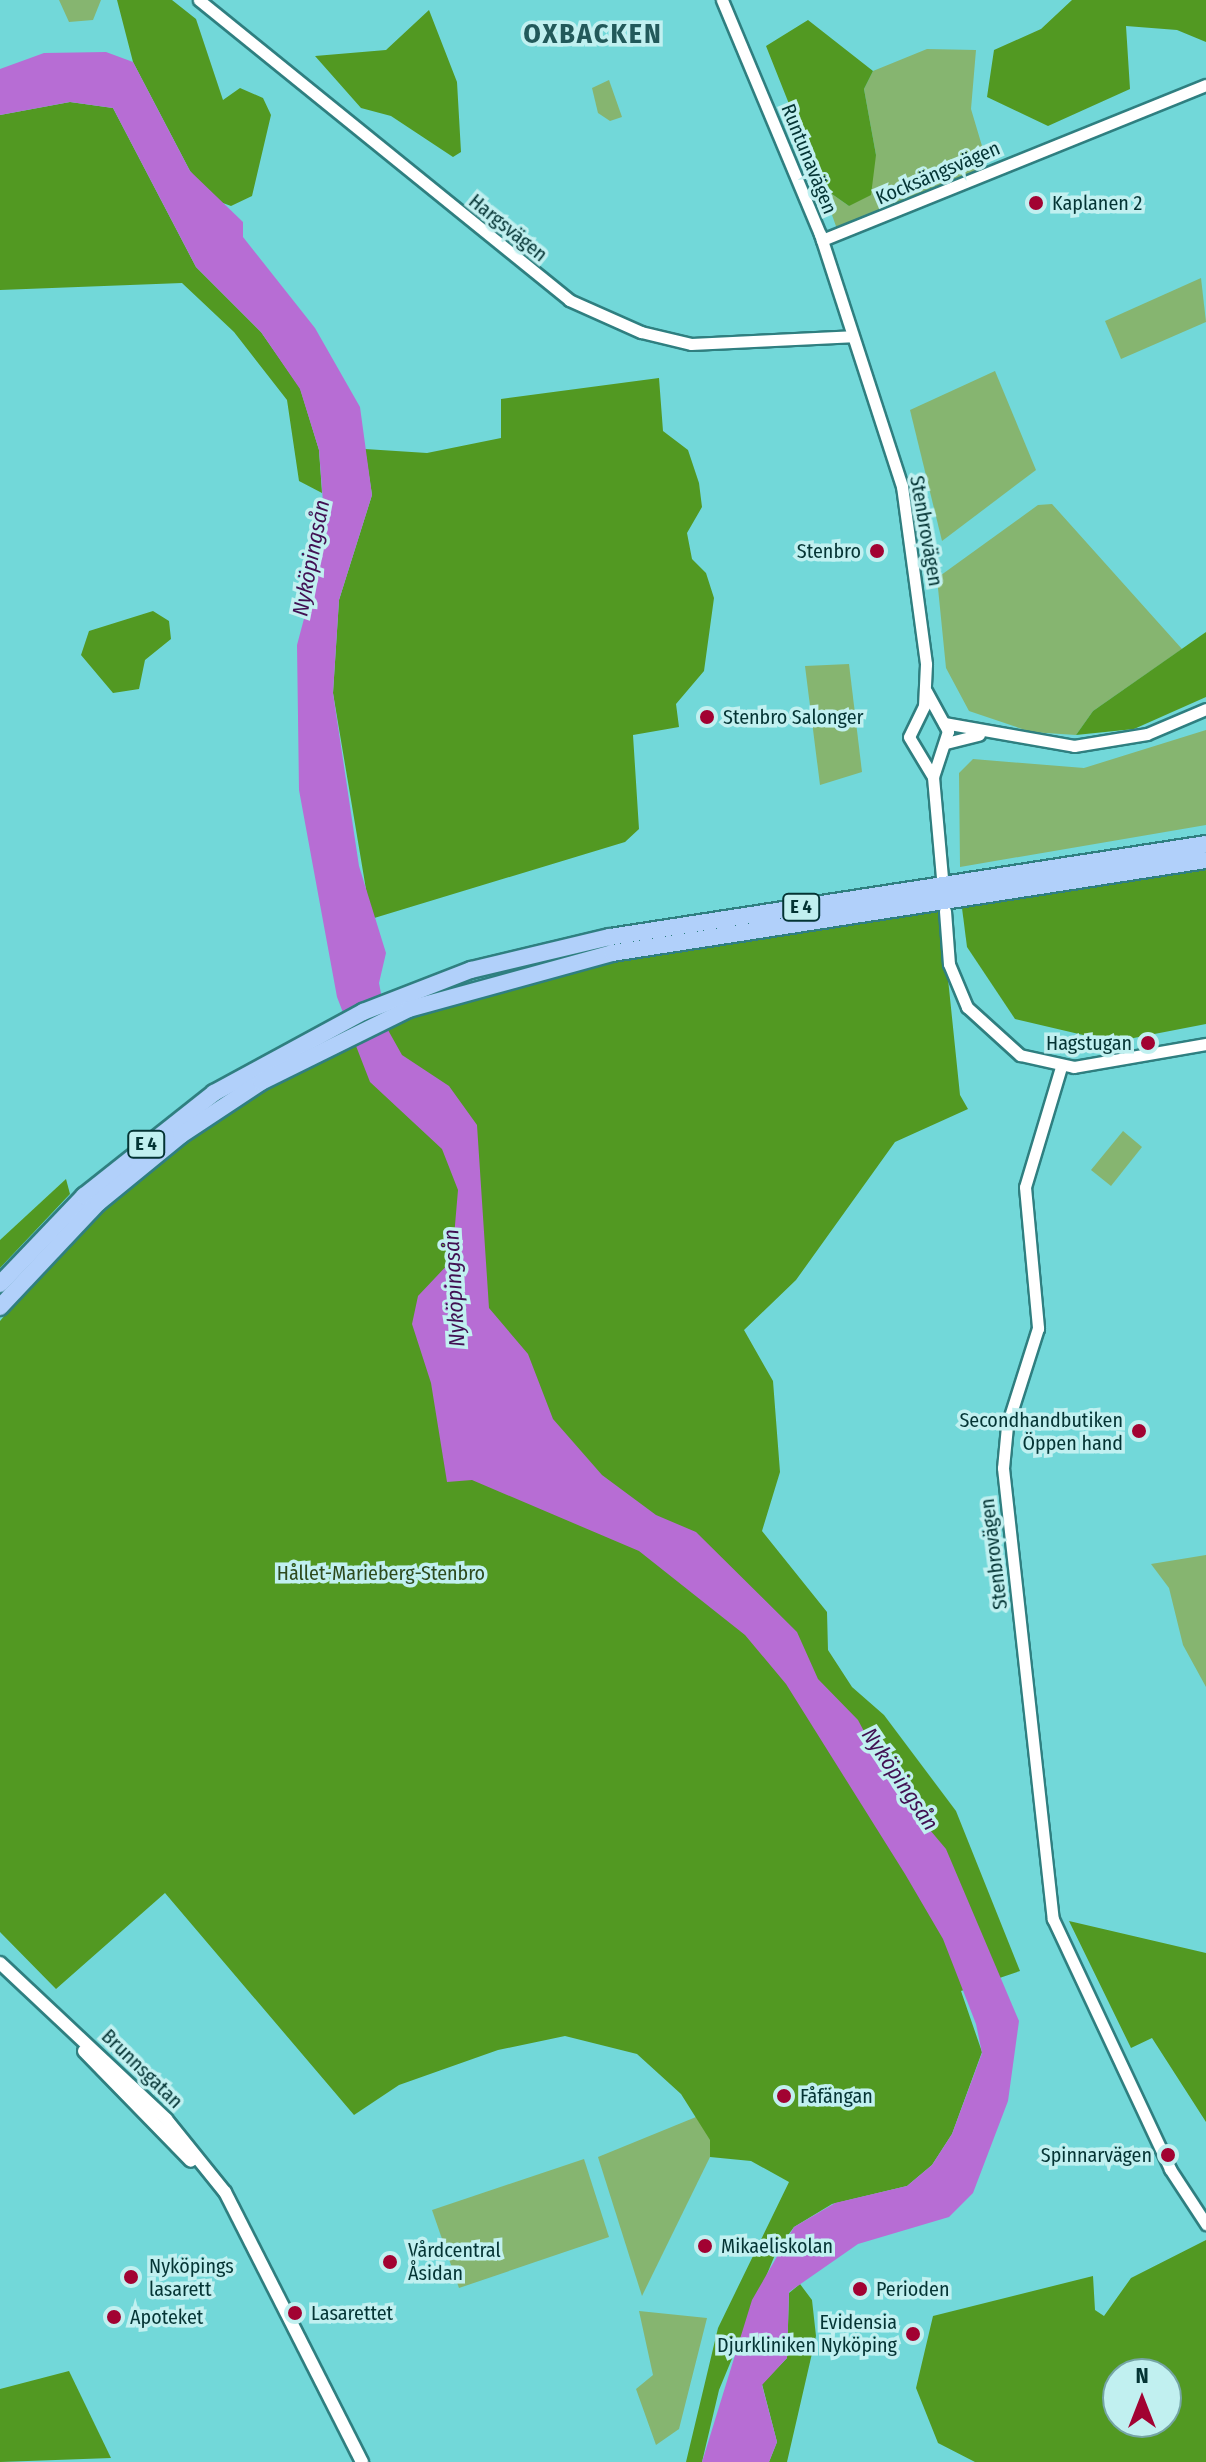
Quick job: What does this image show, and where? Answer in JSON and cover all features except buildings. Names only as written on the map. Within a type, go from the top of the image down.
[{"type":"highway","name":"E 4","points":[[0,1284],[84,1196],[172,1123],[319,1042],[471,970],[610,937],[1206,844]]},
{"type":"highway","name":"E 4","points":[[406,1003],[612,953],[1206,860]]},
{"type":"highway","name":"E 4","points":[[0,1307],[132,1173],[319,1042]]},
{"type":"main road","name":"Brunnsgatan","points":[[0,1963],[162,2123],[239,2219],[362,2462]]},
{"type":"main road","name":"Brunnsgatan","points":[[0,1974],[162,2123]]},
{"type":"main road","name":"Brunnsgatan","points":[[324,2389],[355,2462]]},
{"type":"street","name":"Hargsvägen","points":[[199,0],[569,300],[641,332],[691,344],[852,336]]},
{"type":"street","name":"Runtunavägen","points":[[722,0],[822,240],[852,336]]},
{"type":"street","name":"Kocksängsvägen","points":[[822,240],[1206,85]]},
{"type":"street","name":"Stenbrovägen","points":[[852,336],[910,518],[926,691],[941,720],[943,747],[933,777]]},
{"type":"street","name":"Stenbrovägen","points":[[926,691],[909,737],[922,753],[933,777],[942,877]]},
{"type":"street","points":[[917,719],[941,720],[988,734],[1097,745],[1147,734],[1206,709]]},
{"type":"street","points":[[922,753],[988,734]]},
{"type":"street","points":[[945,911],[949,964],[977,1021],[1020,1055],[1061,1067],[1206,1044]]},
{"type":"street","name":"Stenbrovägen","points":[[1061,1067],[1025,1187],[1038,1328],[1007,1426],[1003,1468],[1053,1919],[1170,2169],[1206,2224]]},
{"type":"green space","points":[[59,0],[101,0],[93,20],[69,22]]},
{"type":"green space","points":[[117,0],[172,0],[196,19],[223,100],[240,88],[263,98],[271,115],[252,196],[231,206],[212,199],[190,171],[133,62]]},
{"type":"green space","points":[[1072,0],[1206,0],[1206,42],[1177,30],[1126,26],[1130,89],[1048,126],[987,97],[994,50],[1041,29]]},
{"type":"green space","points":[[429,10],[457,82],[461,152],[453,157],[391,116],[361,108],[315,56],[386,50]]},
{"type":"green space","points":[[808,20],[873,71],[864,89],[876,155],[871,195],[849,206],[822,187],[766,46]]},
{"type":"green space","points":[[927,49],[976,50],[971,109],[985,156],[977,171],[837,229],[822,187],[849,206],[876,155],[864,89],[873,71]]},
{"type":"green space","points":[[609,80],[622,117],[610,121],[598,113],[592,88]]},
{"type":"green space","points":[[70,102],[113,108],[196,267],[261,332],[300,388],[319,450],[322,493],[299,481],[287,400],[234,332],[182,283],[0,290],[0,115]]},
{"type":"green space","points":[[1201,278],[1206,322],[1121,359],[1105,321]]},
{"type":"green space","points":[[995,371],[1036,470],[942,541],[910,410]]},
{"type":"green space","points":[[659,378],[663,431],[688,450],[699,483],[702,507],[687,533],[692,559],[706,573],[714,598],[704,671],[676,704],[679,727],[633,735],[639,829],[625,842],[371,919],[333,693],[339,600],[372,495],[365,449],[427,453],[501,438],[501,399]]},
{"type":"green space","points":[[1052,504],[1182,649],[1093,711],[1076,735],[1031,732],[969,711],[946,668],[937,578],[1038,505]]},
{"type":"green space","points":[[153,611],[169,621],[171,639],[145,660],[139,689],[113,693],[81,655],[89,631]]},
{"type":"green space","points":[[1206,632],[1206,697],[1134,729],[1076,735],[1093,711]]},
{"type":"green space","points":[[849,664],[862,772],[820,785],[805,666]]},
{"type":"green space","points":[[1206,730],[1206,825],[960,867],[959,773],[973,759],[1084,768]]},
{"type":"green space","points":[[1206,870],[1206,1024],[1113,1042],[1015,1019],[967,947],[962,908]]},
{"type":"green space","name":"Hållet-Marieberg-Stenbro","points":[[941,911],[960,1095],[968,1109],[895,1142],[796,1280],[744,1330],[773,1381],[780,1472],[762,1531],[827,1612],[828,1650],[852,1687],[884,1715],[956,1811],[1020,1971],[961,1991],[982,2052],[952,2134],[932,2165],[907,2186],[832,2204],[794,2227],[777,2250],[719,2390],[702,2462],[686,2462],[718,2328],[789,2182],[751,2161],[710,2157],[710,2140],[681,2094],[637,2054],[565,2036],[498,2050],[399,2085],[354,2115],[165,1893],[56,1989],[0,1932],[0,1321],[65,1244],[187,1140],[263,1088],[422,1011],[605,958]]},
{"type":"green space","points":[[1123,1131],[1142,1147],[1111,1186],[1091,1170]]},
{"type":"green space","points":[[66,1179],[70,1194],[0,1268],[0,1240]]},
{"type":"green space","points":[[1206,1555],[1206,1687],[1183,1645],[1169,1588],[1151,1564]]},
{"type":"green space","points":[[1069,1921],[1206,1953],[1206,2122],[1152,2038],[1131,2048]]},
{"type":"green space","points":[[696,2117],[711,2140],[710,2157],[642,2296],[598,2157]]},
{"type":"green space","points":[[584,2159],[609,2237],[459,2288],[432,2210]]},
{"type":"green space","points":[[1206,2240],[1206,2462],[975,2462],[938,2443],[916,2388],[933,2316],[1093,2276],[1095,2310],[1104,2316],[1131,2278]]},
{"type":"green space","points":[[800,2284],[812,2300],[816,2336],[787,2462],[769,2462],[777,2442],[762,2384],[787,2358],[789,2293]]},
{"type":"green space","points":[[639,2311],[707,2318],[679,2429],[656,2445],[636,2389],[653,2375]]},
{"type":"green space","points":[[69,2371],[111,2458],[0,2462],[0,2389]]},
{"type":"water","name":"Nyköpingsån","points":[[106,52],[133,62],[190,171],[243,222],[243,237],[315,328],[360,407],[372,495],[339,600],[333,693],[359,866],[386,953],[379,983],[388,1030],[402,1055],[449,1086],[477,1125],[489,1308],[528,1354],[553,1419],[602,1475],[656,1515],[696,1532],[797,1632],[818,1679],[858,1720],[893,1786],[946,1849],[1019,2021],[1008,2101],[973,2193],[949,2217],[858,2244],[789,2292],[787,2358],[762,2385],[777,2442],[769,2462],[702,2462],[752,2300],[794,2227],[835,2203],[907,2186],[932,2165],[952,2134],[982,2053],[976,2024],[943,1939],[905,1874],[786,1684],[745,1635],[639,1551],[472,1480],[447,1482],[431,1383],[412,1324],[418,1296],[452,1260],[458,1190],[442,1149],[370,1082],[337,997],[299,790],[297,645],[318,566],[323,502],[319,450],[300,389],[261,332],[196,267],[113,108],[70,102],[0,115],[0,69],[44,53]]},
{"type":"place","name":"Kaplanen 2","points":[[1036,203]]},
{"type":"place","name":"Stenbro","points":[[877,551]]},
{"type":"place","name":"Stenbro Salonger","points":[[707,717]]},
{"type":"place","name":"Hagstugan","points":[[1148,1043]]},
{"type":"place","name":"Secondhandbutiken Öppen hand","points":[[1139,1431]]},
{"type":"place","name":"Fåfängan","points":[[784,2096]]},
{"type":"place","name":"Spinnarvägen","points":[[1168,2155]]},
{"type":"place","name":"Mikaeliskolan","points":[[705,2246]]},
{"type":"place","name":"Vårdcentral Åsidan","points":[[390,2262]]},
{"type":"place","name":"Nyköpings lasarett","points":[[131,2277]]},
{"type":"place","name":"Perioden","points":[[860,2289]]},
{"type":"place","name":"Lasarettet","points":[[295,2313]]},
{"type":"place","name":"Apoteket","points":[[114,2317]]},
{"type":"place","name":"Evidensia Djurkliniken Nyköping","points":[[913,2334]]},
{"type":"district","name":"OXBACKEN","points":[[593,34]]}]
